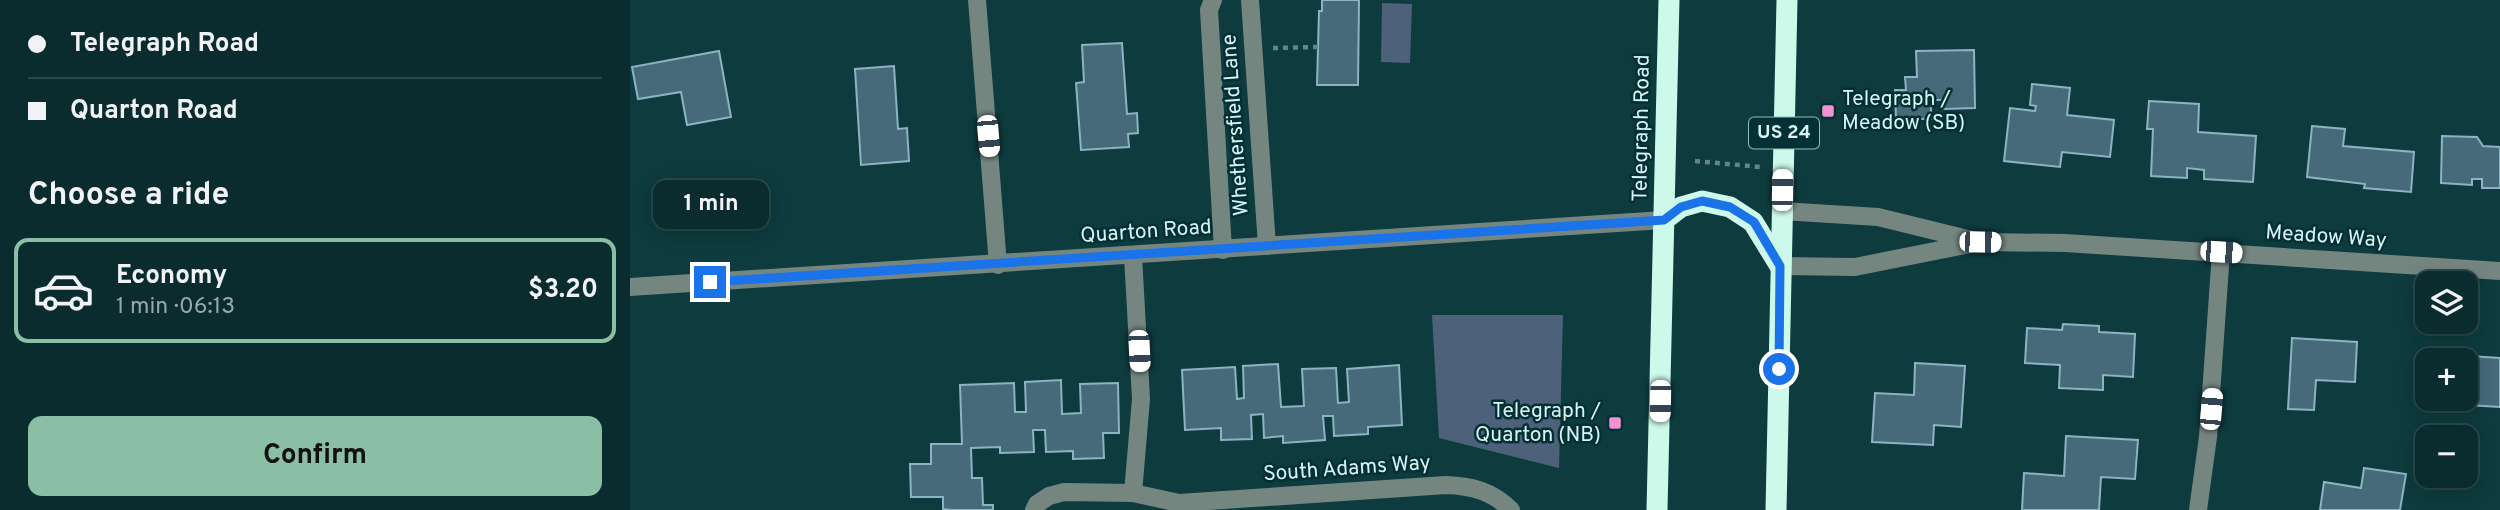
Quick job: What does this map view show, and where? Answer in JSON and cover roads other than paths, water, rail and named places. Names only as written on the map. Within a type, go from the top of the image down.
[{"type":"highway","name":"Telegraph Road","points":[[1657,510],[1670,0]]},
{"type":"highway","name":"US 24","points":[[1776,510],[1787,0]]},
{"type":"highway","points":[[1664,220],[1681,207],[1702,201],[1730,207],[1754,222],[1780,266]]},
{"type":"street","points":[[977,0],[998,265]]},
{"type":"street","name":"Whethersfield Lane","points":[[1213,0],[1209,10],[1223,250]]},
{"type":"street","name":"Whethersfield Lane","points":[[1250,0],[1267,246]]},
{"type":"street","name":"Meadow Way","points":[[1782,211],[1878,217],[1980,242]]},
{"type":"street","name":"Quarton Road","points":[[630,287],[1664,220]]},
{"type":"street","name":"Meadow Way","points":[[1780,266],[1855,267],[1980,242],[2065,243],[2500,271]]},
{"type":"street","points":[[2198,510],[2208,437],[2221,252]]},
{"type":"street","points":[[1133,256],[1141,399],[1133,492]]},
{"type":"street","name":"South Adams Way","points":[[1034,510],[1049,496],[1064,492],[1133,492],[1173,506],[1446,485],[1468,486],[1494,495],[1511,510]]},
{"type":"water","points":[[1382,3],[1412,4],[1410,63],[1381,62]]},
{"type":"water","points":[[1432,315],[1563,315],[1559,468],[1439,438]]},
{"type":"place","name":"Telegraph / Meadow (SB)","points":[[1828,111]]},
{"type":"place","name":"Telegraph / Quarton (NB)","points":[[1615,423]]}]
